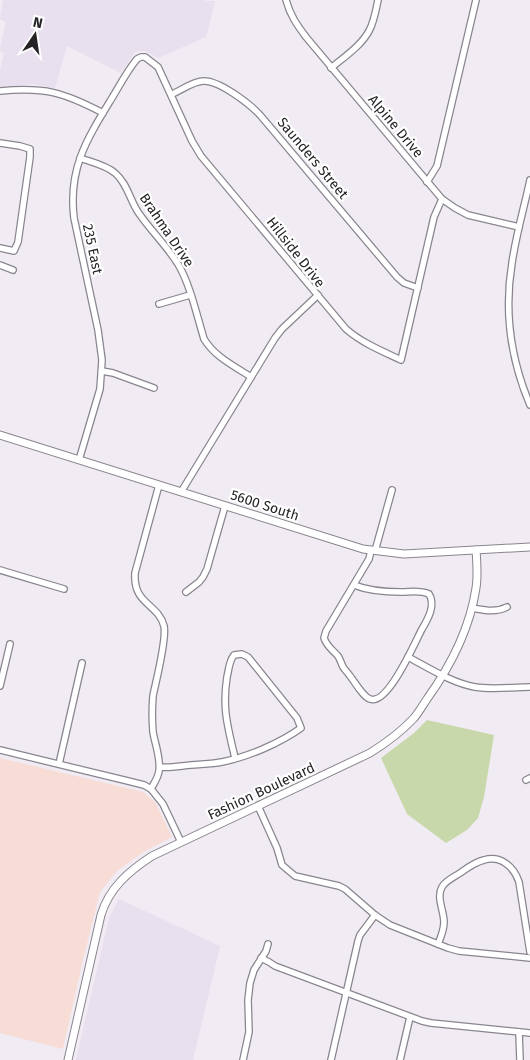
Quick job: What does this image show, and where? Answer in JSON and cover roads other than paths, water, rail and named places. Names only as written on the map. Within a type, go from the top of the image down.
[{"type":"street","name":"Alpine Drive","points":[[286,0],[294,22],[442,199],[468,215],[519,227]]},
{"type":"street","points":[[331,68],[362,41],[372,24],[378,0]]},
{"type":"street","points":[[427,182],[437,166],[476,0]]},
{"type":"street","name":"Hillside Drive","points":[[139,57],[144,57],[158,66],[192,141],[201,156],[318,296],[282,329],[181,492]]},
{"type":"street","name":"235 East","points":[[79,460],[100,389],[102,371],[101,346],[72,203],[74,177],[80,158],[103,113],[130,68],[139,57]]},
{"type":"street","name":"Saunders Street","points":[[172,94],[196,82],[209,81],[246,101],[260,115],[397,277],[404,283],[418,288]]},
{"type":"street","points":[[0,91],[29,89],[56,93],[81,101],[103,113]]},
{"type":"street","points":[[0,143],[20,146],[30,150],[18,242],[14,251],[0,248]]},
{"type":"street","name":"Brahma Drive","points":[[80,158],[110,169],[123,181],[139,215],[179,265],[185,278],[204,340],[215,354],[251,377]]},
{"type":"street","points":[[530,180],[509,282],[509,321],[512,344],[521,382],[530,405]]},
{"type":"street","points":[[318,296],[355,337],[402,360],[434,217],[442,199]]},
{"type":"street","points":[[0,265],[13,270]]},
{"type":"street","points":[[159,304],[190,295]]},
{"type":"street","points":[[102,371],[113,373],[154,388]]},
{"type":"street","name":"5600 South","points":[[0,435],[373,551],[404,554],[530,547]]},
{"type":"street","points":[[150,789],[156,780],[160,768],[153,731],[152,706],[165,631],[161,619],[140,597],[134,582],[158,485]]},
{"type":"street","points":[[354,584],[381,591],[421,591],[429,594],[432,598],[431,610],[398,676],[379,698],[372,700],[366,697],[324,638],[326,631],[373,551],[392,490]]},
{"type":"street","points":[[186,592],[203,577],[207,569],[225,506]]},
{"type":"street","name":"Fashion Boulevard","points":[[68,1060],[104,907],[107,899],[116,887],[132,870],[152,856],[370,753],[400,732],[416,716],[443,676],[463,633],[474,598],[477,578],[476,550]]},
{"type":"street","points":[[0,570],[64,589]]},
{"type":"street","points":[[472,608],[494,611],[507,607]]},
{"type":"street","points":[[0,686],[10,644]]},
{"type":"street","points":[[160,768],[221,762],[251,754],[293,734],[301,728],[297,718],[248,657],[242,654],[234,655],[230,661],[224,707],[235,758]]},
{"type":"street","points":[[408,657],[443,676],[476,688],[530,687]]},
{"type":"street","points":[[59,764],[82,663]]},
{"type":"street","points":[[0,750],[144,785],[163,804],[181,842]]},
{"type":"street","points":[[258,806],[277,848],[282,865],[296,876],[339,886],[390,925],[438,944],[459,951],[530,958]]},
{"type":"street","points":[[438,944],[444,927],[440,896],[442,886],[483,860],[491,858],[498,859],[509,865],[516,874],[519,882],[530,952]]},
{"type":"street","points":[[331,1060],[358,940],[375,915]]},
{"type":"street","points":[[243,1060],[249,1032],[249,989],[254,970],[266,951],[268,944]]},
{"type":"street","points":[[261,958],[275,966],[410,1017],[431,1023],[530,1033]]},
{"type":"street","points":[[400,1060],[410,1017]]},
{"type":"street","points":[[519,1032],[520,1060]]}]
